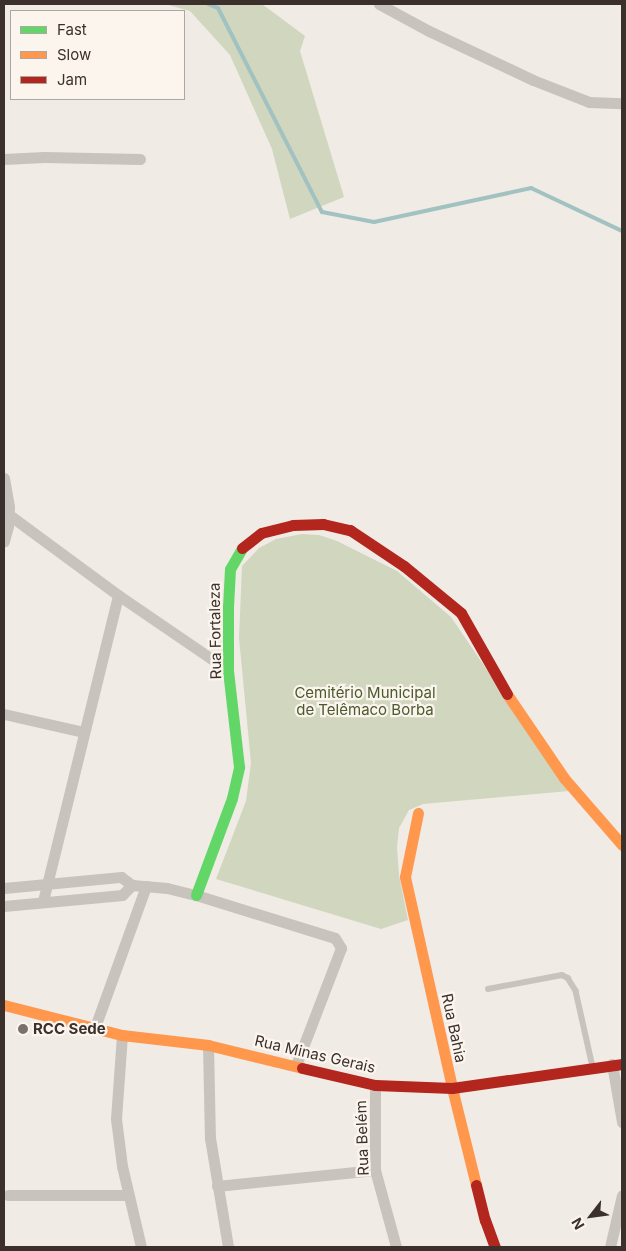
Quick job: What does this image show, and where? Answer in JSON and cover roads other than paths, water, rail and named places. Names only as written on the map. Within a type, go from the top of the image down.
[{"type":"street","points":[[379,4],[429,31],[541,83],[589,102],[622,103]]},
{"type":"street","points":[[4,159],[44,157],[140,159]]},
{"type":"street","points":[[4,478],[7,490],[8,514],[4,541]]},
{"type":"street","points":[[8,514],[118,595],[228,670]]},
{"type":"street","name":"Rua Fortaleza","points":[[196,895],[232,798],[239,767],[228,670],[230,568],[245,544],[261,533],[293,525],[323,524],[350,530],[404,566],[461,613],[506,692],[535,738],[564,778],[622,845]]},
{"type":"street","points":[[43,901],[118,595]]},
{"type":"street","points":[[4,714],[84,732]]},
{"type":"street","name":"Rua Bahia","points":[[418,813],[408,854],[405,877],[452,1088],[485,1220],[495,1247]]},
{"type":"street","points":[[4,888],[115,876],[124,878],[132,885],[196,895],[330,936],[339,942],[341,948],[296,1065]]},
{"type":"street","points":[[4,906],[122,895],[132,885]]},
{"type":"street","points":[[96,1027],[146,886]]},
{"type":"street","name":"Rua Minas Gerais","points":[[4,1005],[122,1035],[208,1044],[375,1085],[452,1088],[617,1064]]},
{"type":"street","points":[[122,1035],[116,1119],[128,1195],[141,1247]]},
{"type":"street","points":[[208,1044],[210,1138],[228,1247]]},
{"type":"street","points":[[617,1064],[622,1122]]},
{"type":"street","name":"Rua Belém","points":[[375,1085],[375,1170],[396,1247]]},
{"type":"street","points":[[217,1186],[375,1170]]},
{"type":"street","points":[[8,1195],[128,1195]]},
{"type":"street","points":[[610,1247],[622,1195]]},
{"type":"lane","points":[[488,989],[562,975],[568,978],[576,992],[593,1067]]},
{"type":"waterway","points":[[208,4],[218,8],[322,212],[374,222],[531,188],[622,231]]},
{"type":"place","name":"RCC Sede","points":[[23,1029]]},
{"type":"park label","name":"Cemitério Municipal de Telêmaco Borba","points":[[365,700]]}]
